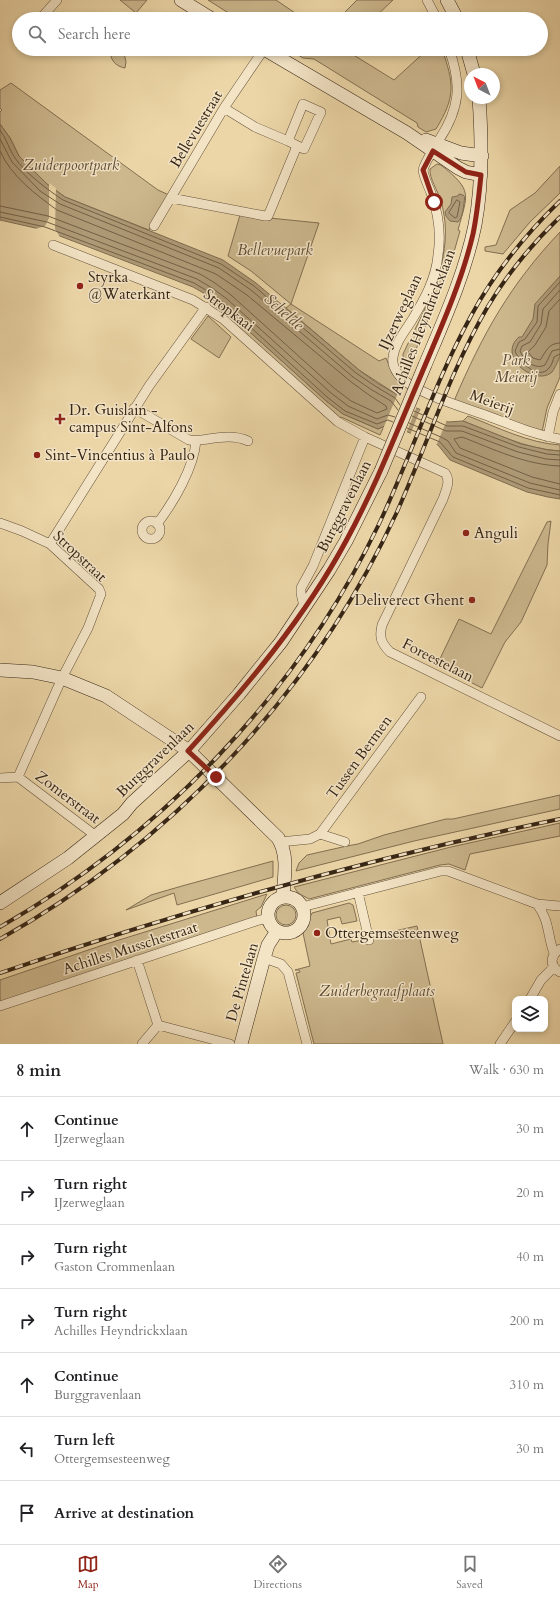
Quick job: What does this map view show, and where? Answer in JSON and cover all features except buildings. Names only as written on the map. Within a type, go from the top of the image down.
[{"type":"street","points":[[46,12],[57,0]]},
{"type":"street","points":[[181,0],[201,12]]},
{"type":"street","points":[[428,0],[434,12]]},
{"type":"street","points":[[447,0],[453,12]]},
{"type":"street","name":"Bellevuestraat","points":[[154,226],[224,108],[259,56]]},
{"type":"street","points":[[276,56],[435,148],[466,172],[481,175]]},
{"type":"street","name":"IJzerweglaan","points":[[426,392],[404,380],[394,368],[392,362],[393,355],[402,335],[424,301],[432,282],[438,256],[439,237],[437,213],[423,170],[449,124],[457,100],[458,84],[451,56]]},
{"type":"street","points":[[469,56],[472,68]]},
{"type":"street","points":[[224,108],[255,127],[304,149],[321,112],[303,104],[288,141]]},
{"type":"street","name":"Achilles Heyndrickxlaan","points":[[404,414],[447,314],[470,245],[475,224],[481,175],[482,156],[479,104]]},
{"type":"street","points":[[170,198],[268,216],[297,146]]},
{"type":"street","points":[[435,148],[482,156]]},
{"type":"street","name":"Stropkaai","points":[[52,245],[193,300],[206,307],[223,319],[338,422],[365,437],[444,473],[448,477]]},
{"type":"street","points":[[50,544],[101,464],[134,408],[206,307]]},
{"type":"street","name":"Meierij","points":[[426,392],[548,437],[560,439]]},
{"type":"street","points":[[548,437],[553,412],[560,394]]},
{"type":"street","points":[[134,408],[189,440],[196,441],[236,437],[248,441]]},
{"type":"street","name":"Burggravenlaan","points":[[0,903],[39,878],[123,814],[132,803],[188,751],[261,669],[329,570],[346,541],[381,471],[404,414]]},
{"type":"street","name":"Burggravenlaan","points":[[304,607],[301,593],[302,588],[313,566],[365,437]]},
{"type":"street","points":[[157,524],[173,502],[193,457],[196,441]]},
{"type":"street","name":"Foreestelaan","points":[[448,477],[448,485],[443,499],[382,625],[380,632],[384,646],[390,652],[560,736]]},
{"type":"street","name":"Stropstraat","points":[[0,523],[50,544],[99,589],[101,594],[88,628],[62,678]]},
{"type":"street","points":[[0,670],[33,672],[62,678],[106,696],[188,751],[271,830],[280,842],[286,864],[283,883],[283,897]]},
{"type":"street","points":[[18,777],[62,678]]},
{"type":"street","name":"Tussen Bermen","points":[[320,834],[421,697]]},
{"type":"street","name":"Zomerstraat","points":[[0,778],[18,777],[96,836]]},
{"type":"street","points":[[280,842],[310,839],[320,834],[345,842]]},
{"type":"street","points":[[302,907],[441,870],[448,871],[537,904],[560,908]]},
{"type":"street","points":[[358,892],[369,940]]},
{"type":"street","points":[[283,897],[294,899],[302,907],[303,920],[298,928],[286,933],[273,928],[268,918],[268,914],[271,905],[276,900],[283,897]]},
{"type":"street","points":[[532,996],[541,980],[557,970],[552,957],[557,951],[552,947],[546,919],[537,904]]},
{"type":"street","points":[[546,919],[560,908]]},
{"type":"street","name":"Achilles Musschestraat","points":[[0,1006],[268,918]]},
{"type":"street","name":"De Pintelaan","points":[[241,1044],[268,945],[278,931]]},
{"type":"street","points":[[264,958],[281,964],[288,972],[307,1044]]},
{"type":"street","points":[[137,960],[158,1025]]},
{"type":"street","points":[[142,1044],[158,1025]]},
{"type":"street","points":[[158,1025],[230,1044]]},
{"type":"street","points":[[500,1044],[512,1026]]},
{"type":"green space","points":[[120,0],[147,0],[137,12],[135,12]]},
{"type":"green space","points":[[208,0],[276,0],[294,12],[227,12]]},
{"type":"green space","points":[[357,0],[393,0],[380,12],[345,12]]},
{"type":"green space","points":[[111,56],[125,56],[125,68],[114,62]]},
{"type":"green space","points":[[300,56],[355,56],[394,80],[420,56],[444,56],[451,81],[450,98],[447,108],[436,129],[426,132],[418,127],[417,123],[314,59],[303,58]]},
{"type":"green space","name":"Zuiderpoortpark","points":[[11,83],[158,190],[169,195],[149,230],[65,197],[47,184],[19,156],[10,138],[0,124],[0,112],[2,110],[0,108],[0,90]]},
{"type":"green space","points":[[437,164],[441,165],[459,181],[463,187],[465,193],[464,208],[458,230],[460,231],[450,266],[408,369],[403,360],[403,354],[433,290],[443,257],[445,222],[441,201],[430,173],[430,169]]},
{"type":"green space","points":[[560,166],[560,193],[530,222],[503,254],[485,251],[485,247],[496,245],[510,210],[535,193]]},
{"type":"green space","name":"Bellevuepark","points":[[240,215],[319,223],[291,304],[251,271],[228,256]]},
{"type":"green space","name":"Park Meierij","points":[[560,232],[560,377],[547,408],[542,432],[454,401],[476,353],[499,311],[526,271]]},
{"type":"green space","points":[[207,295],[325,400],[343,414],[378,429],[384,426],[380,435],[341,417],[340,418],[225,316],[226,315],[215,306]]},
{"type":"green space","points":[[291,304],[379,361],[386,358],[392,373],[400,384],[396,394],[359,370],[286,308]]},
{"type":"green space","points":[[208,316],[231,337],[219,358],[191,339]]},
{"type":"green space","points":[[468,416],[524,438],[548,444],[560,445],[560,451],[547,450],[523,444],[498,435],[463,421]]},
{"type":"green space","points":[[551,521],[547,565],[521,622],[505,642],[482,688],[437,665],[459,619],[491,634],[547,522]]},
{"type":"green space","points":[[560,795],[560,809],[414,841],[296,871],[299,863],[307,855],[358,844],[384,835],[446,819],[453,819]]},
{"type":"green space","points":[[560,823],[560,836],[470,854],[465,870],[449,864],[440,865],[309,899],[298,893],[294,887],[451,847]]},
{"type":"green space","points":[[273,861],[273,877],[177,905],[174,893],[126,910],[151,895]]},
{"type":"green space","points":[[267,894],[261,907],[256,911],[257,919],[0,1004],[0,980],[103,945]]},
{"type":"green space","name":"Zuiderbegraafplaats","points":[[349,903],[353,905],[357,921],[342,924],[340,917],[327,920],[331,944],[351,939],[352,942],[363,940],[363,938],[417,926],[443,1044],[314,1044],[296,973],[300,972],[299,970],[295,970],[310,966],[303,933],[312,913]]},
{"type":"green space","points":[[286,905],[293,908],[296,915],[293,922],[286,925],[279,922],[276,915],[279,908]]},
{"type":"water","name":"Schelde","points":[[0,124],[10,138],[19,156],[47,184],[65,197],[223,260],[256,283],[359,370],[377,383],[398,395],[401,401],[448,422],[463,421],[521,444],[560,451],[560,499],[527,492],[450,460],[438,445],[389,424],[378,429],[343,414],[325,400],[221,306],[207,295],[193,287],[44,230],[0,220]]},
{"type":"water","points":[[459,194],[465,197],[461,216],[458,222],[450,221],[445,212],[451,204],[452,197],[458,196]]},
{"type":"water","points":[[560,276],[560,356],[552,372],[545,376],[537,376],[528,373],[515,361],[512,353],[513,345],[519,337],[522,337],[533,319],[535,304]]},
{"type":"pier","points":[[49,183],[56,188],[55,229],[60,237],[188,287],[43,232],[0,223],[0,221],[35,229],[45,226],[49,218]]},
{"type":"pier","points":[[398,393],[403,400],[417,406],[406,434],[389,426],[383,429]]},
{"type":"pier","points":[[421,408],[447,420],[436,446],[410,435]]},
{"type":"railway","points":[[0,927],[59,890],[116,849],[169,804],[219,755],[265,702],[307,647],[345,588],[378,526],[446,367],[480,300],[511,255],[560,201]]},
{"type":"railway","points":[[0,939],[63,900],[122,857],[179,809],[231,757],[280,701],[324,642],[362,579],[396,514],[461,358],[487,308],[520,260],[560,217]]},
{"type":"railway","points":[[0,973],[138,928],[278,887],[418,851],[560,819]]},
{"type":"place","name":"Styrka @Waterkant","points":[[80,286]]},
{"type":"place","name":"Dr. Guislain - campus Sint-Alfons","points":[[60,419]]},
{"type":"place","name":"Sint-Vincentius à Paulo","points":[[37,455]]},
{"type":"place","name":"Anguli","points":[[466,533]]},
{"type":"place","name":"Deliverect Ghent","points":[[472,600]]},
{"type":"place","name":"Ottergemsesteenweg","points":[[317,933]]},
{"type":"route","points":[[216,777],[188,751],[261,669],[281,642],[329,570],[366,502],[381,471],[454,295],[467,256],[475,224],[481,175],[466,172],[458,168],[433,151],[424,165],[423,170],[434,202]]}]
